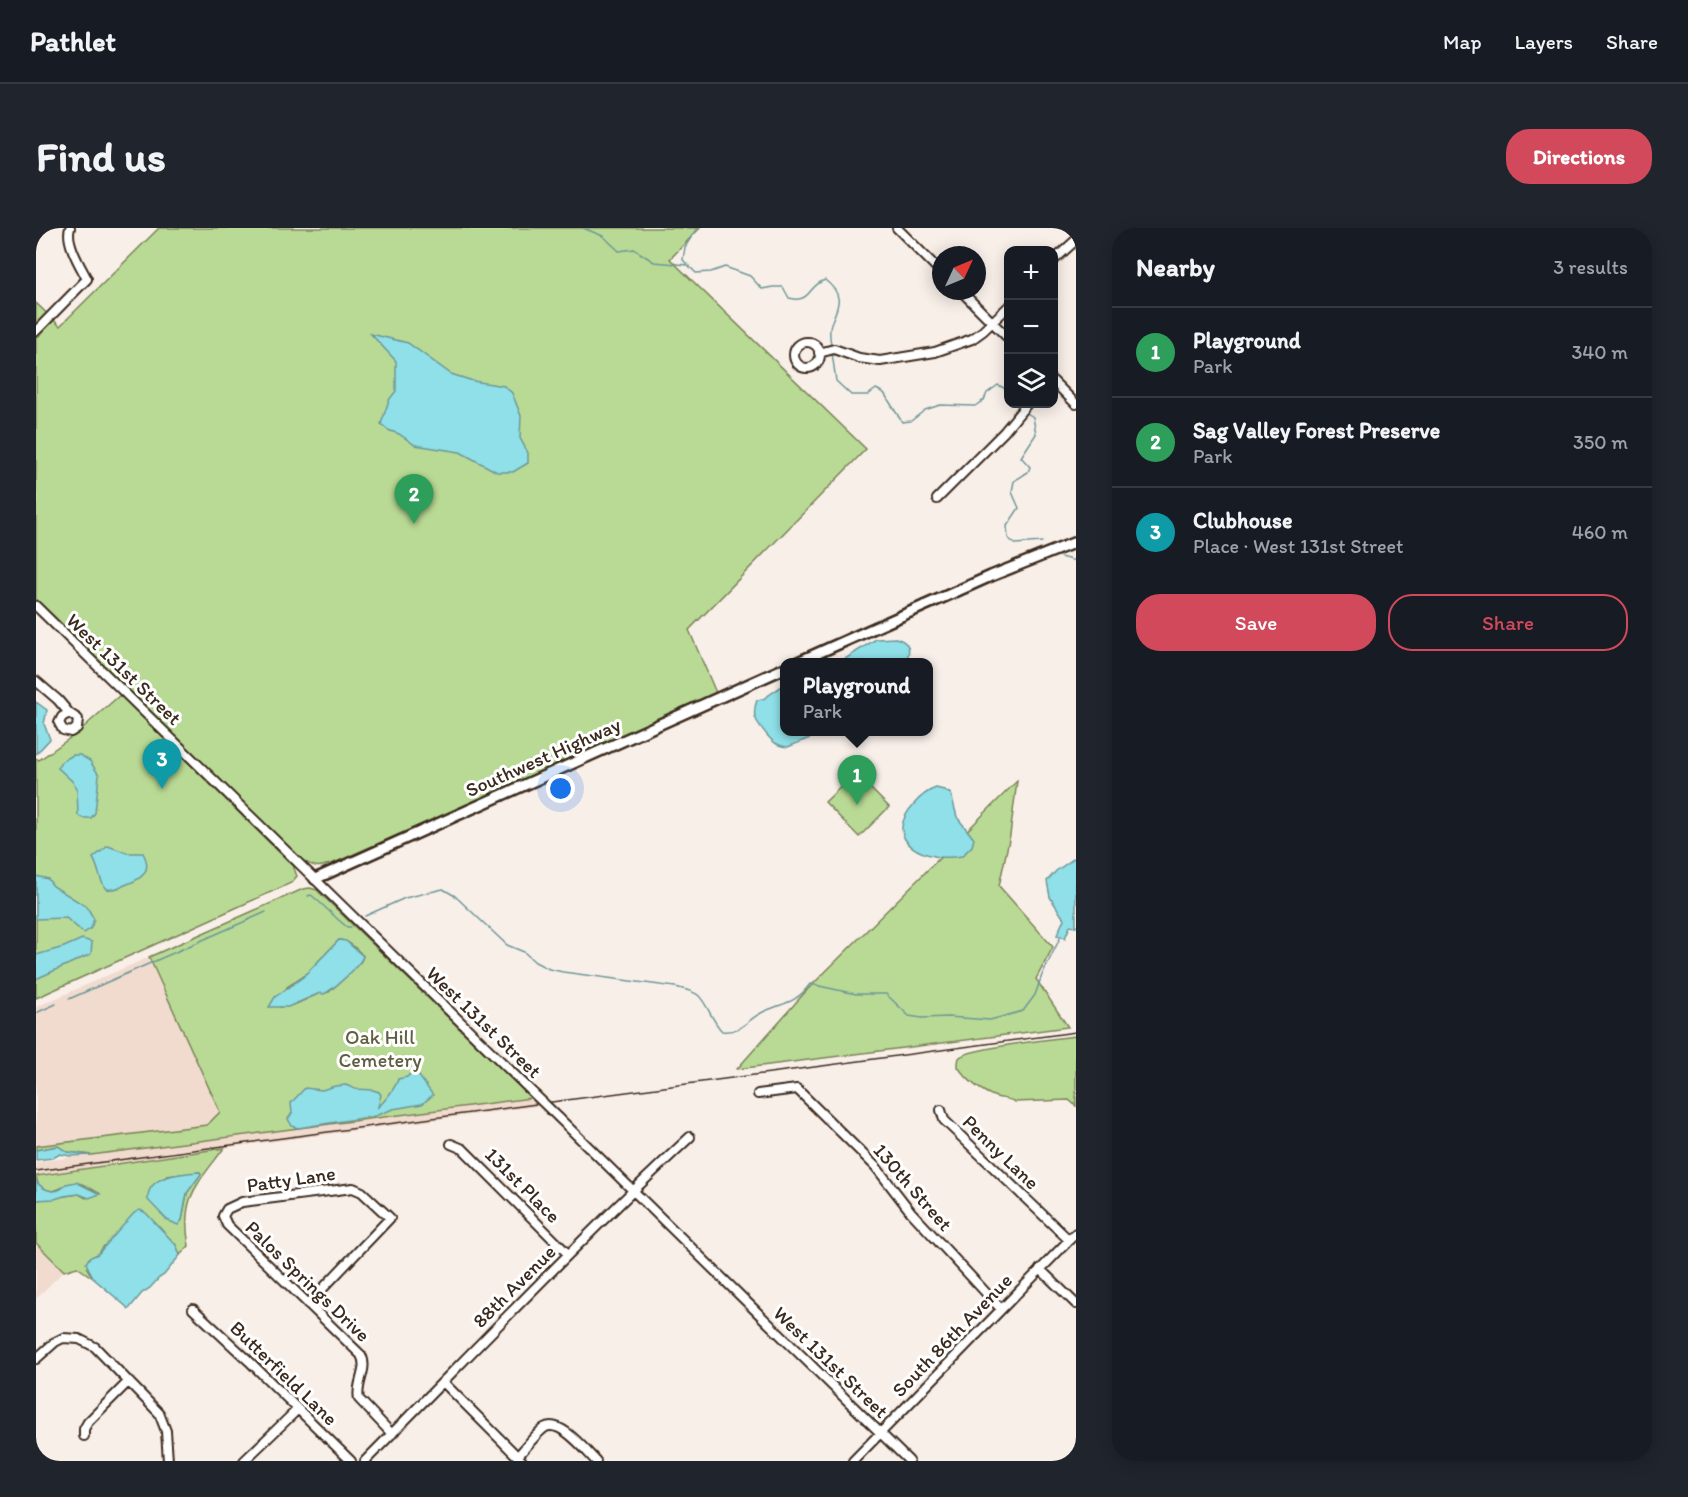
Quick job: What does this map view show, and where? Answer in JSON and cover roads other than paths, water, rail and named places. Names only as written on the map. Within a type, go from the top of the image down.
[{"type":"main road","points":[[809,658],[991,576],[1076,542]]},
{"type":"main road","name":"Southwest Highway","points":[[315,879],[780,670]]},
{"type":"street","points":[[36,331],[87,279],[75,255],[68,232],[70,228]]},
{"type":"street","points":[[897,228],[932,263]]},
{"type":"street","points":[[1058,256],[1076,240]]},
{"type":"street","points":[[970,300],[1004,334]]},
{"type":"street","points":[[827,351],[880,361],[935,352],[972,339],[1004,311]]},
{"type":"street","points":[[1058,386],[1076,404]]},
{"type":"street","points":[[937,499],[1004,432],[1024,408]]},
{"type":"street","name":"West 131st Street","points":[[36,606],[909,1461]]},
{"type":"street","points":[[36,681],[69,713]]},
{"type":"street","name":"130th Street","points":[[758,1094],[797,1089],[876,1167],[911,1212],[1001,1309]]},
{"type":"street","name":"Penny Lane","points":[[941,1110],[944,1120],[1069,1240]]},
{"type":"street","name":"88th Avenue","points":[[365,1461],[632,1190],[690,1137]]},
{"type":"street","name":"131st Place","points":[[451,1144],[463,1149],[568,1254]]},
{"type":"street","name":"Patty Lane","points":[[224,1212],[232,1205],[242,1202],[353,1188],[362,1192],[390,1218],[308,1304]]},
{"type":"street","name":"Palos Springs Drive","points":[[224,1212],[223,1219],[227,1225],[364,1358],[358,1395],[362,1403],[392,1434]]},
{"type":"street","name":"South 86th Avenue","points":[[853,1461],[1076,1233]]},
{"type":"street","points":[[1040,1269],[1076,1304]]},
{"type":"street","name":"Butterfield Lane","points":[[193,1309],[351,1461]]},
{"type":"street","points":[[36,1359],[55,1342],[72,1337],[94,1347],[159,1413],[166,1431],[168,1461]]},
{"type":"street","points":[[84,1436],[84,1429],[88,1422],[129,1381]]},
{"type":"street","points":[[442,1382],[520,1458],[544,1429],[552,1425],[561,1427],[596,1461]]},
{"type":"street","points":[[244,1461],[298,1409]]},
{"type":"water","points":[[371,334],[408,343],[451,374],[473,381],[504,386],[512,393],[521,416],[520,438],[528,453],[528,463],[513,472],[497,472],[460,452],[415,445],[399,434],[388,430],[381,424],[389,400],[396,391],[396,361]]},
{"type":"water","points":[[896,638],[904,642],[908,647],[908,658],[847,658],[876,639]]},
{"type":"water","points":[[780,687],[780,736],[814,736],[788,747],[778,745],[771,740],[757,722],[755,715],[757,700],[763,699]]},
{"type":"water","points":[[36,702],[47,710],[44,724],[50,739],[36,754]]},
{"type":"water","points":[[73,755],[80,755],[90,761],[99,775],[95,813],[91,818],[82,818],[78,815],[77,788],[58,768],[61,762]]},
{"type":"water","points":[[936,788],[951,794],[957,817],[974,839],[972,846],[962,856],[935,856],[923,853],[912,847],[905,839],[902,829],[905,817],[919,799]]},
{"type":"water","points":[[108,846],[127,853],[143,853],[147,865],[144,874],[120,887],[106,889],[93,858]]},
{"type":"water","points":[[1076,857],[1076,927],[1070,926],[1065,938],[1057,935],[1064,919],[1050,897],[1047,881],[1056,871]]},
{"type":"water","points":[[36,876],[48,879],[53,886],[87,907],[94,919],[91,928],[84,933],[66,918],[36,919]]},
{"type":"water","points":[[82,939],[92,942],[91,954],[36,979],[36,955]]},
{"type":"water","points":[[339,940],[346,941],[363,956],[346,977],[324,994],[320,993],[288,1007],[269,1007],[275,997],[303,977]]},
{"type":"water","points":[[411,1073],[419,1076],[433,1095],[422,1104],[393,1109],[375,1116],[298,1128],[292,1126],[288,1119],[292,1113],[291,1103],[305,1088],[322,1090],[346,1085],[355,1089],[373,1090],[381,1095],[378,1107],[390,1094],[398,1079],[407,1077]]},
{"type":"water","points":[[58,1146],[67,1152],[91,1155],[60,1154],[53,1158],[36,1160],[36,1150]]},
{"type":"water","points":[[200,1172],[201,1174],[187,1193],[182,1220],[178,1225],[167,1220],[148,1200],[149,1192],[159,1180]]},
{"type":"water","points":[[36,1181],[43,1188],[51,1191],[76,1182],[100,1194],[89,1198],[79,1194],[36,1200]]},
{"type":"water","points":[[140,1210],[146,1213],[176,1245],[180,1255],[164,1275],[142,1293],[129,1309],[93,1278],[86,1263],[89,1258],[98,1254],[134,1213]]},
{"type":"waterway","points":[[583,228],[603,236],[619,251],[634,249],[654,262],[688,265]]},
{"type":"waterway","points":[[697,228],[685,247],[683,260],[696,273],[711,272],[725,267],[750,276],[762,289],[783,287],[789,298],[796,299],[806,296],[819,282],[825,280],[831,285],[838,299],[837,309],[830,326],[831,345]]},
{"type":"waterway","points":[[832,353],[836,381],[851,395],[868,395],[876,389],[884,393],[902,422],[911,421],[925,410],[940,405],[975,406],[998,385],[1004,388]]},
{"type":"waterway","points":[[1024,411],[1033,417],[1036,434],[1021,457],[1030,467],[1028,472],[1014,481],[1012,492],[1019,508],[1007,526],[1008,538],[1015,544],[1042,542]]},
{"type":"waterway","points":[[1060,557],[1076,561]]},
{"type":"waterway","points":[[365,916],[405,898],[443,889],[455,896],[507,945],[524,952],[535,962],[549,969],[563,972],[675,987],[696,993],[722,1031],[739,1028],[757,1015],[794,999],[810,984],[856,994],[886,994],[909,1016],[922,1018],[990,1020],[1023,1011],[1035,995],[1061,936]]},
{"type":"waterway","points":[[308,896],[311,895],[347,927],[351,927]]},
{"type":"waterway","points":[[69,999],[266,912]]},
{"type":"waterway","points":[[36,1013],[56,1004]]},
{"type":"railway","points":[[36,1171],[1076,1032]]},
{"type":"place","name":"Sag Valley Forest Preserve","points":[[414,524]]},
{"type":"place","name":"Clubhouse","points":[[162,789]]},
{"type":"place","name":"Playground","points":[[857,805]]},
{"type":"park label","name":"Oak Hill Cemetery","points":[[380,1048]]}]
